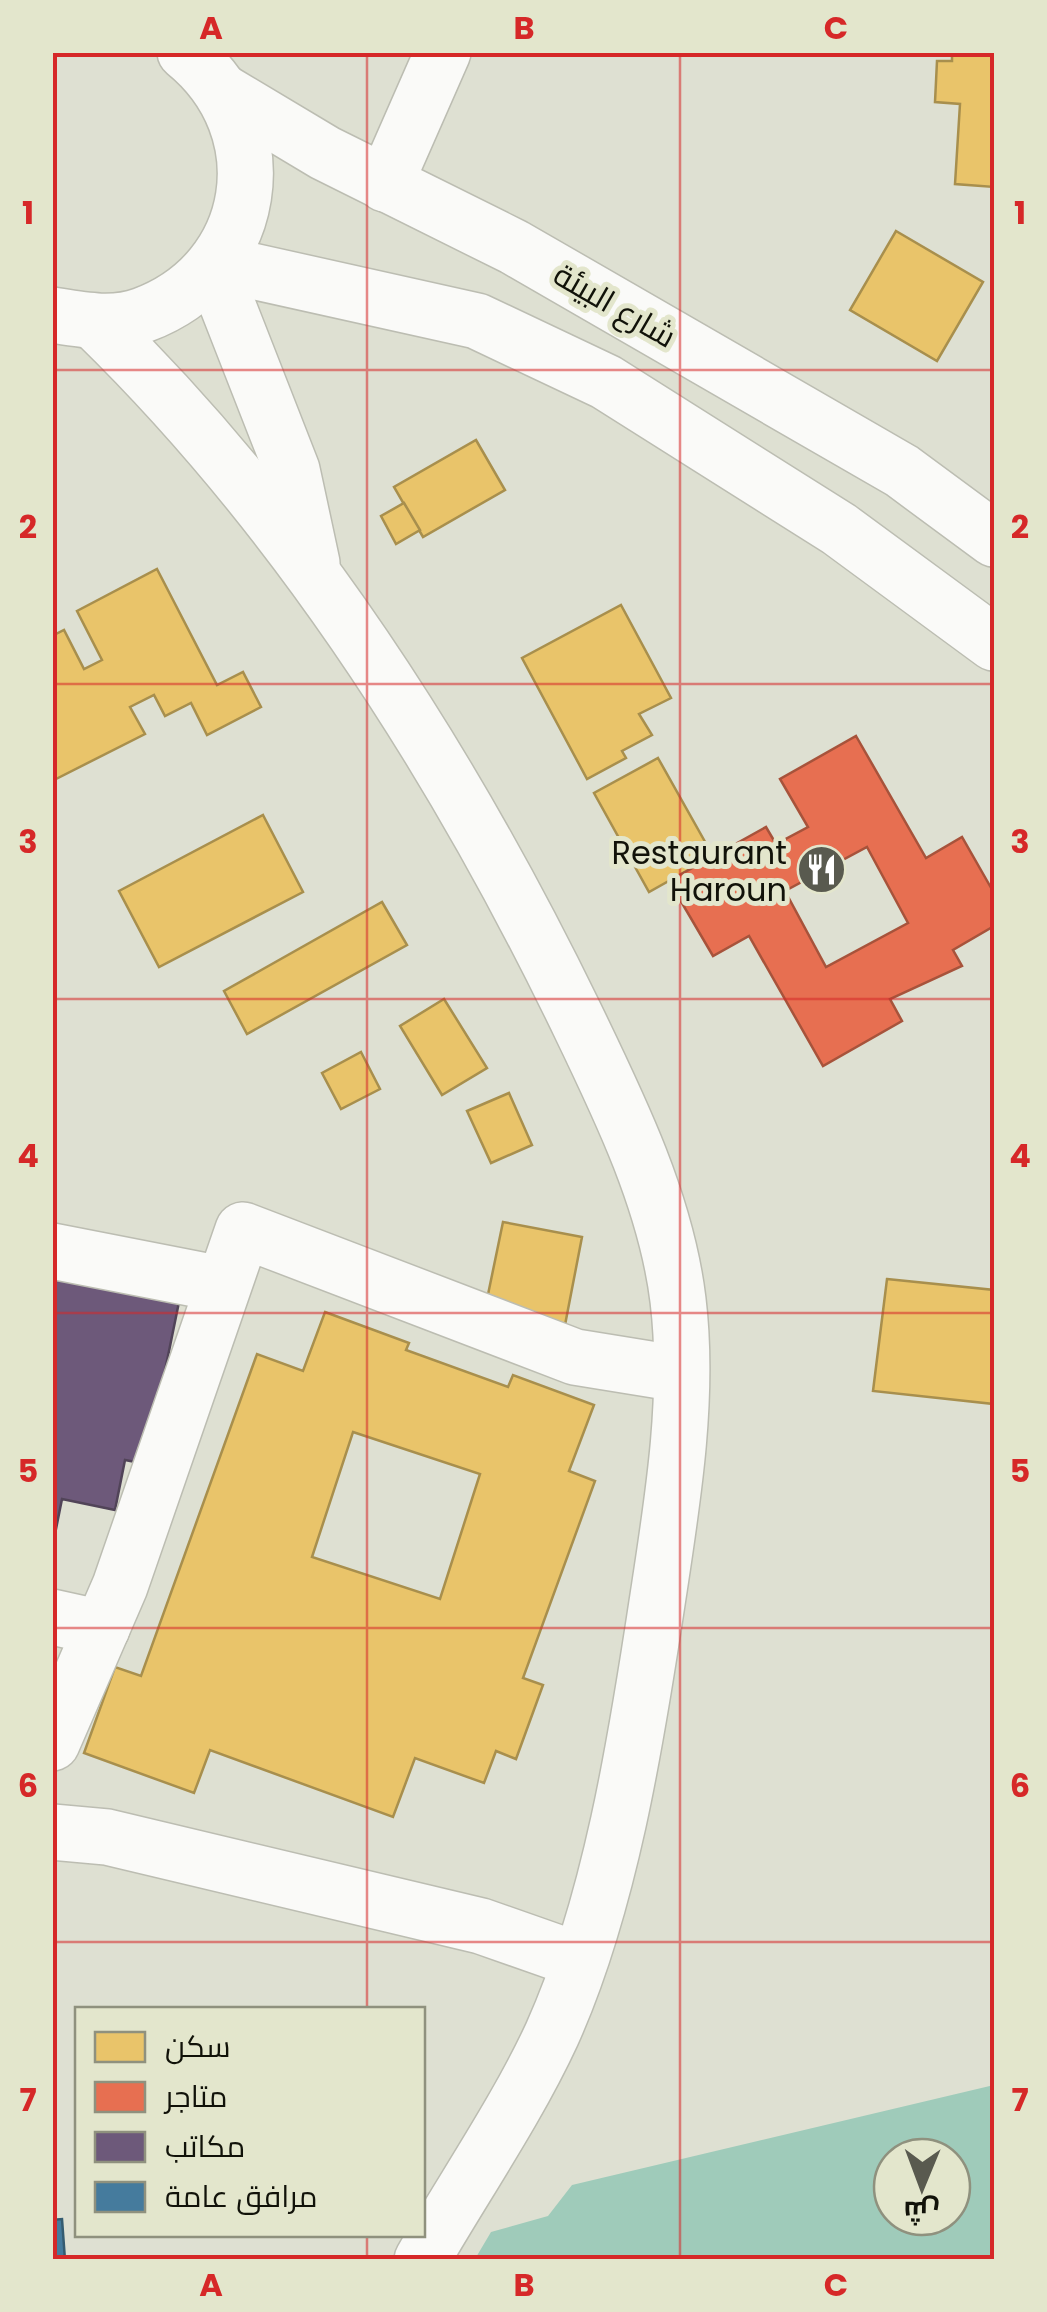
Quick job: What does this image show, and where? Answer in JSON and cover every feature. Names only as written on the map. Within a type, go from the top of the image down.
[{"type":"main road","points":[[74,319],[140,316],[180,297],[214,265],[237,228],[247,182],[242,136],[223,92],[185,52]]},
{"type":"main road","points":[[385,184],[444,52]]},
{"type":"main road","name":"شارع البيئة","points":[[223,92],[385,184],[514,248],[868,451],[994,539]]},
{"type":"main road","points":[[214,265],[292,470],[315,576]]},
{"type":"main road","points":[[214,265],[477,321],[606,382],[839,530],[994,643]]},
{"type":"main road","points":[[74,319],[163,388],[315,576],[418,726],[533,929],[622,1112],[656,1212],[678,1299],[680,1374],[670,1516],[629,1772],[578,1960],[551,2037],[422,2260]]},
{"type":"main road","points":[[52,1743],[77,1622],[242,1230],[575,1357],[680,1374]]},
{"type":"main road","points":[[52,1250],[221,1284]]},
{"type":"main road","points":[[52,1832],[107,1837],[482,1926],[578,1960]]},
{"type":"shaded area","points":[[994,2085],[994,2259],[475,2259],[491,2232],[548,2216],[572,2185]]},
{"type":"building: سكن","points":[[952,52],[994,52],[994,187],[955,184],[960,104],[935,102],[937,61],[952,61]]},
{"type":"building: سكن","points":[[896,231],[983,282],[937,361],[850,310]]},
{"type":"building: سكن","points":[[476,440],[505,490],[423,537],[394,487]]},
{"type":"building: سكن","points":[[404,503],[420,530],[396,544],[381,516]]},
{"type":"building: سكن","points":[[157,569],[217,685],[243,672],[261,707],[207,735],[191,703],[165,716],[154,695],[130,707],[145,734],[52,781],[52,636],[64,630],[84,669],[102,660],[77,611]]},
{"type":"building: سكن","points":[[621,605],[671,698],[639,714],[652,735],[622,751],[626,758],[587,779],[522,658]]},
{"type":"building: سكن","points":[[658,758],[713,856],[649,892],[594,793]]},
{"type":"building: سكن","points":[[263,815],[303,892],[159,967],[119,891]]},
{"type":"building: سكن","points":[[382,902],[407,945],[247,1034],[224,991]]},
{"type":"building: سكن","points":[[444,999],[487,1068],[442,1095],[400,1026]]},
{"type":"building: سكن","points":[[361,1052],[380,1089],[341,1109],[322,1073]]},
{"type":"building: سكن","points":[[509,1093],[532,1145],[491,1163],[467,1111]]},
{"type":"building: سكن","points":[[503,1222],[582,1237],[565,1325],[485,1309]]},
{"type":"building: سكن","points":[[887,1279],[994,1290],[994,1404],[873,1391]]},
{"type":"building: سكن","points":[[325,1312],[409,1343],[406,1350],[508,1387],[513,1375],[594,1405],[569,1471],[595,1481],[523,1678],[543,1685],[516,1759],[496,1751],[484,1783],[415,1758],[393,1817],[210,1750],[194,1793],[84,1753],[115,1667],[141,1676],[257,1354],[303,1371]],"holes":[[[353,1432],[480,1474],[440,1599],[312,1557]]]},
{"type":"building: متاجر","points":[[856,736],[926,858],[962,837],[994,893],[994,926],[953,950],[962,966],[890,999],[902,1021],[823,1066],[749,936],[713,956],[669,881],[766,827],[776,844],[808,827],[780,779]],"holes":[[[867,847],[908,923],[826,967],[785,891]]]},
{"type":"building: مكاتب","points":[[52,1277],[179,1302],[146,1464],[125,1460],[115,1510],[62,1499],[53,1544]]},
{"type":"building: مرافق عامة","points":[[62,2219],[65,2260],[52,2260],[52,2220]]},
{"type":"place","name":"Restaurant Haroun","points":[[822,870]]}]
